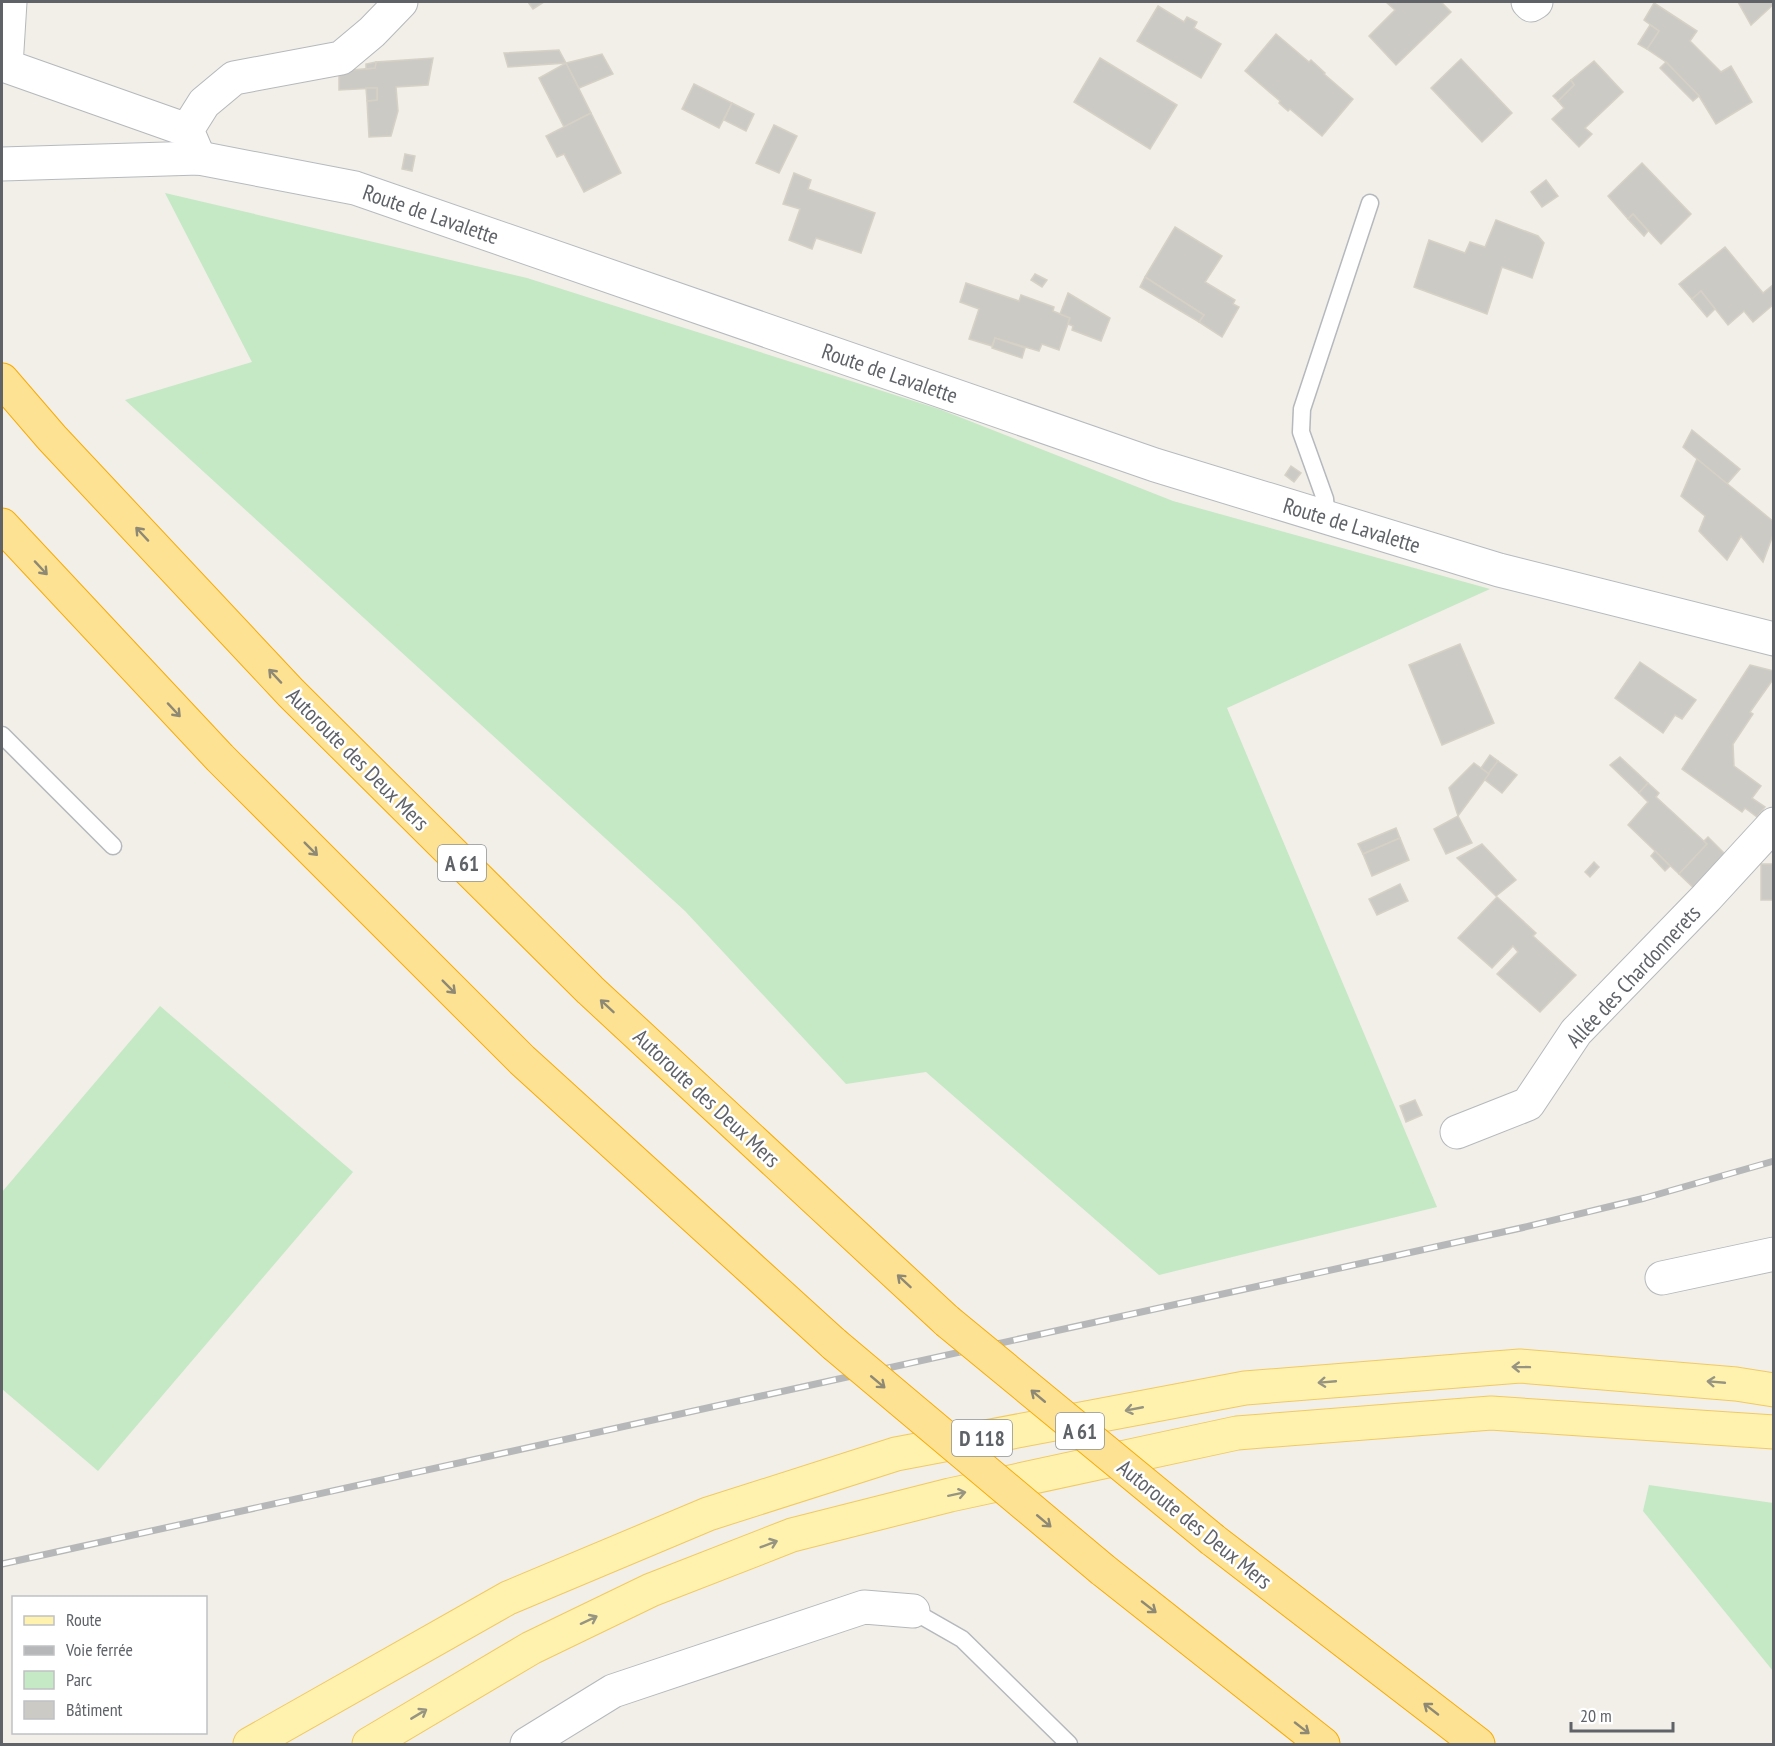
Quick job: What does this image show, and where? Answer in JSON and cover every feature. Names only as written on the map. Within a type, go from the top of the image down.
[{"type":"highway","name":"Autoroute des Deux Mers","points":[[2,380],[52,438],[300,702],[590,990],[947,1321],[1213,1540],[1478,1744]]},
{"type":"highway","points":[[2,525],[220,758],[522,1060],[834,1344],[1103,1570],[1323,1744]]},
{"type":"main road","points":[[10,2],[4,65],[193,144],[204,103],[234,78],[341,58],[372,32],[402,2]]},
{"type":"main road","points":[[1528,2],[1531,4],[1536,2]]},
{"type":"main road","name":"Route de Lavalette","points":[[2,164],[193,144],[355,188],[1144,461],[1499,570],[1773,639]]},
{"type":"main road","name":"Allée des Chardonnerets","points":[[1457,1132],[1528,1104],[1576,1032],[1706,898],[1773,824]]},
{"type":"main road","points":[[1662,1278],[1773,1254]]},
{"type":"main road","name":"D 118","points":[[250,1744],[508,1599],[708,1514],[896,1454],[1245,1388],[1520,1366],[1736,1384],[1773,1390]]},
{"type":"main road","name":"D 118","points":[[369,1744],[531,1648],[651,1590],[792,1535],[950,1495],[1237,1433],[1491,1413],[1773,1432]]},
{"type":"main road","points":[[527,1744],[613,1691],[864,1607],[913,1611]]},
{"type":"lane","points":[[1327,518],[1325,499],[1301,432],[1302,409],[1370,203]]},
{"type":"lane","points":[[2,735],[112,846]]},
{"type":"lane","points":[[913,1611],[962,1639],[1069,1744]]},
{"type":"green space","points":[[165,193],[527,278],[939,409],[1173,501],[1490,589],[1227,708],[1437,1207],[1159,1275],[926,1072],[846,1084],[685,911],[125,400],[252,362]]},
{"type":"green space","points":[[160,1006],[353,1172],[98,1471],[2,1389],[2,1192]]},
{"type":"green space","points":[[1649,1485],[1773,1503],[1773,1671],[1643,1511]]},
{"type":"building","points":[[528,2],[544,2],[533,9]]},
{"type":"building","points":[[1386,2],[1441,2],[1451,12],[1396,65],[1369,36],[1395,10]]},
{"type":"building","points":[[1738,2],[1774,2],[1774,4],[1751,25]]},
{"type":"building","points":[[1654,3],[1697,31],[1690,41],[1721,72],[1731,66],[1752,102],[1716,124],[1699,96],[1666,62],[1647,49],[1659,31],[1644,20]]},
{"type":"building","points":[[1158,6],[1184,22],[1187,17],[1197,22],[1194,28],[1221,44],[1201,78],[1137,41]]},
{"type":"building","points":[[1650,25],[1659,31],[1647,49],[1638,44]]},
{"type":"building","points":[[1276,34],[1309,62],[1311,60],[1353,99],[1322,136],[1290,109],[1288,111],[1279,103],[1280,101],[1245,71]]},
{"type":"building","points":[[559,50],[566,63],[508,67],[504,53]]},
{"type":"building","points":[[602,54],[613,74],[579,88],[566,63]]},
{"type":"building","points":[[433,58],[428,85],[396,87],[398,111],[391,136],[369,137],[367,101],[377,100],[377,88],[339,90],[339,71],[375,68],[376,62]]},
{"type":"building","points":[[1100,58],[1177,105],[1150,149],[1074,102]]},
{"type":"building","points":[[1461,59],[1512,113],[1482,142],[1431,88]]},
{"type":"building","points":[[1594,61],[1623,92],[1585,128],[1592,134],[1579,147],[1552,119],[1564,108],[1558,101],[1574,85],[1571,80]]},
{"type":"building","points":[[376,62],[375,68],[366,69],[366,64]]},
{"type":"building","points":[[1666,62],[1699,96],[1693,101],[1660,68]]},
{"type":"building","points":[[566,63],[591,113],[564,127],[539,78]]},
{"type":"building","points":[[1571,80],[1574,85],[1558,101],[1553,96]]},
{"type":"building","points":[[694,84],[732,103],[719,128],[682,109]]},
{"type":"building","points":[[366,88],[377,88],[377,100],[367,101]]},
{"type":"building","points":[[732,103],[754,114],[746,131],[724,120]]},
{"type":"building","points":[[591,113],[621,173],[584,192],[564,154],[557,157],[546,136]]},
{"type":"building","points":[[774,125],[797,136],[779,173],[756,163]]},
{"type":"building","points":[[405,154],[415,156],[412,171],[402,169]]},
{"type":"building","points":[[1642,163],[1691,214],[1661,244],[1633,214],[1628,219],[1608,196]]},
{"type":"building","points":[[794,173],[811,180],[808,189],[875,213],[861,253],[816,238],[812,249],[789,240],[800,209],[783,204]]},
{"type":"building","points":[[1546,180],[1558,196],[1542,207],[1531,192]]},
{"type":"building","points":[[1633,214],[1648,231],[1644,236],[1628,219]]},
{"type":"building","points":[[1496,220],[1538,236],[1544,243],[1532,278],[1502,267],[1487,314],[1414,287],[1429,240],[1465,253],[1470,242],[1485,247]]},
{"type":"building","points":[[1175,227],[1222,256],[1205,282],[1235,300],[1233,304],[1239,307],[1222,337],[1199,322],[1204,315],[1145,277]]},
{"type":"building","points":[[1725,247],[1763,293],[1774,284],[1774,304],[1753,322],[1744,311],[1728,325],[1701,291],[1692,299],[1679,284]]},
{"type":"building","points":[[1035,274],[1047,280],[1042,287],[1031,280]]},
{"type":"building","points":[[1145,277],[1204,315],[1199,322],[1140,287]]},
{"type":"building","points":[[966,283],[1019,301],[1021,295],[1054,307],[1053,311],[1070,318],[1059,350],[1042,344],[1039,351],[995,338],[992,346],[969,339],[979,309],[960,302]]},
{"type":"building","points":[[1701,291],[1715,309],[1707,317],[1692,299]]},
{"type":"building","points":[[1068,293],[1110,318],[1101,341],[1072,330],[1073,326],[1068,324],[1070,318],[1060,314]]},
{"type":"building","points":[[995,338],[1025,348],[1022,358],[992,348]]},
{"type":"building","points":[[1692,430],[1740,469],[1727,484],[1683,447]]},
{"type":"building","points":[[1697,459],[1774,522],[1774,532],[1763,562],[1741,536],[1727,560],[1699,531],[1705,516],[1681,496]]},
{"type":"building","points":[[1291,466],[1301,473],[1294,482],[1285,475]]},
{"type":"building","points":[[1460,644],[1494,723],[1442,745],[1409,665]]},
{"type":"building","points":[[1640,662],[1696,700],[1682,719],[1675,715],[1663,733],[1615,698]]},
{"type":"building","points":[[1750,665],[1774,671],[1774,678],[1750,712],[1753,714],[1733,744],[1734,766],[1761,786],[1752,798],[1765,807],[1757,817],[1745,808],[1742,812],[1682,769]]},
{"type":"building","points":[[1490,755],[1498,761],[1489,774],[1481,768]]},
{"type":"building","points":[[1620,757],[1648,783],[1639,793],[1610,765]]},
{"type":"building","points":[[1498,761],[1517,775],[1502,793],[1484,779]]},
{"type":"building","points":[[1474,763],[1489,774],[1458,816],[1449,788]]},
{"type":"building","points":[[1648,783],[1659,793],[1656,797],[1707,844],[1679,874],[1628,825],[1648,802],[1639,793]]},
{"type":"building","points":[[1458,816],[1472,843],[1446,854],[1434,829]]},
{"type":"building","points":[[1396,828],[1400,838],[1363,854],[1358,844]]},
{"type":"building","points":[[1708,837],[1731,860],[1700,894],[1679,874],[1707,844],[1704,841]]},
{"type":"building","points":[[1400,838],[1409,860],[1372,876],[1363,854]]},
{"type":"building","points":[[1482,844],[1516,880],[1496,896],[1457,858]]},
{"type":"building","points":[[1655,851],[1670,866],[1665,871],[1651,856]]},
{"type":"building","points":[[1594,862],[1599,867],[1590,877],[1585,872]]},
{"type":"building","points":[[1761,864],[1774,864],[1774,900],[1761,900]]},
{"type":"building","points":[[1400,884],[1408,901],[1377,915],[1369,899]]},
{"type":"building","points":[[1497,897],[1536,933],[1533,936],[1576,975],[1540,1012],[1497,974],[1518,952],[1513,946],[1492,968],[1458,938]]},
{"type":"building","points":[[1415,1100],[1422,1115],[1406,1122],[1400,1106]]},
{"type":"railway","points":[[2,1564],[1521,1228],[1645,1198],[1774,1161]]}]
